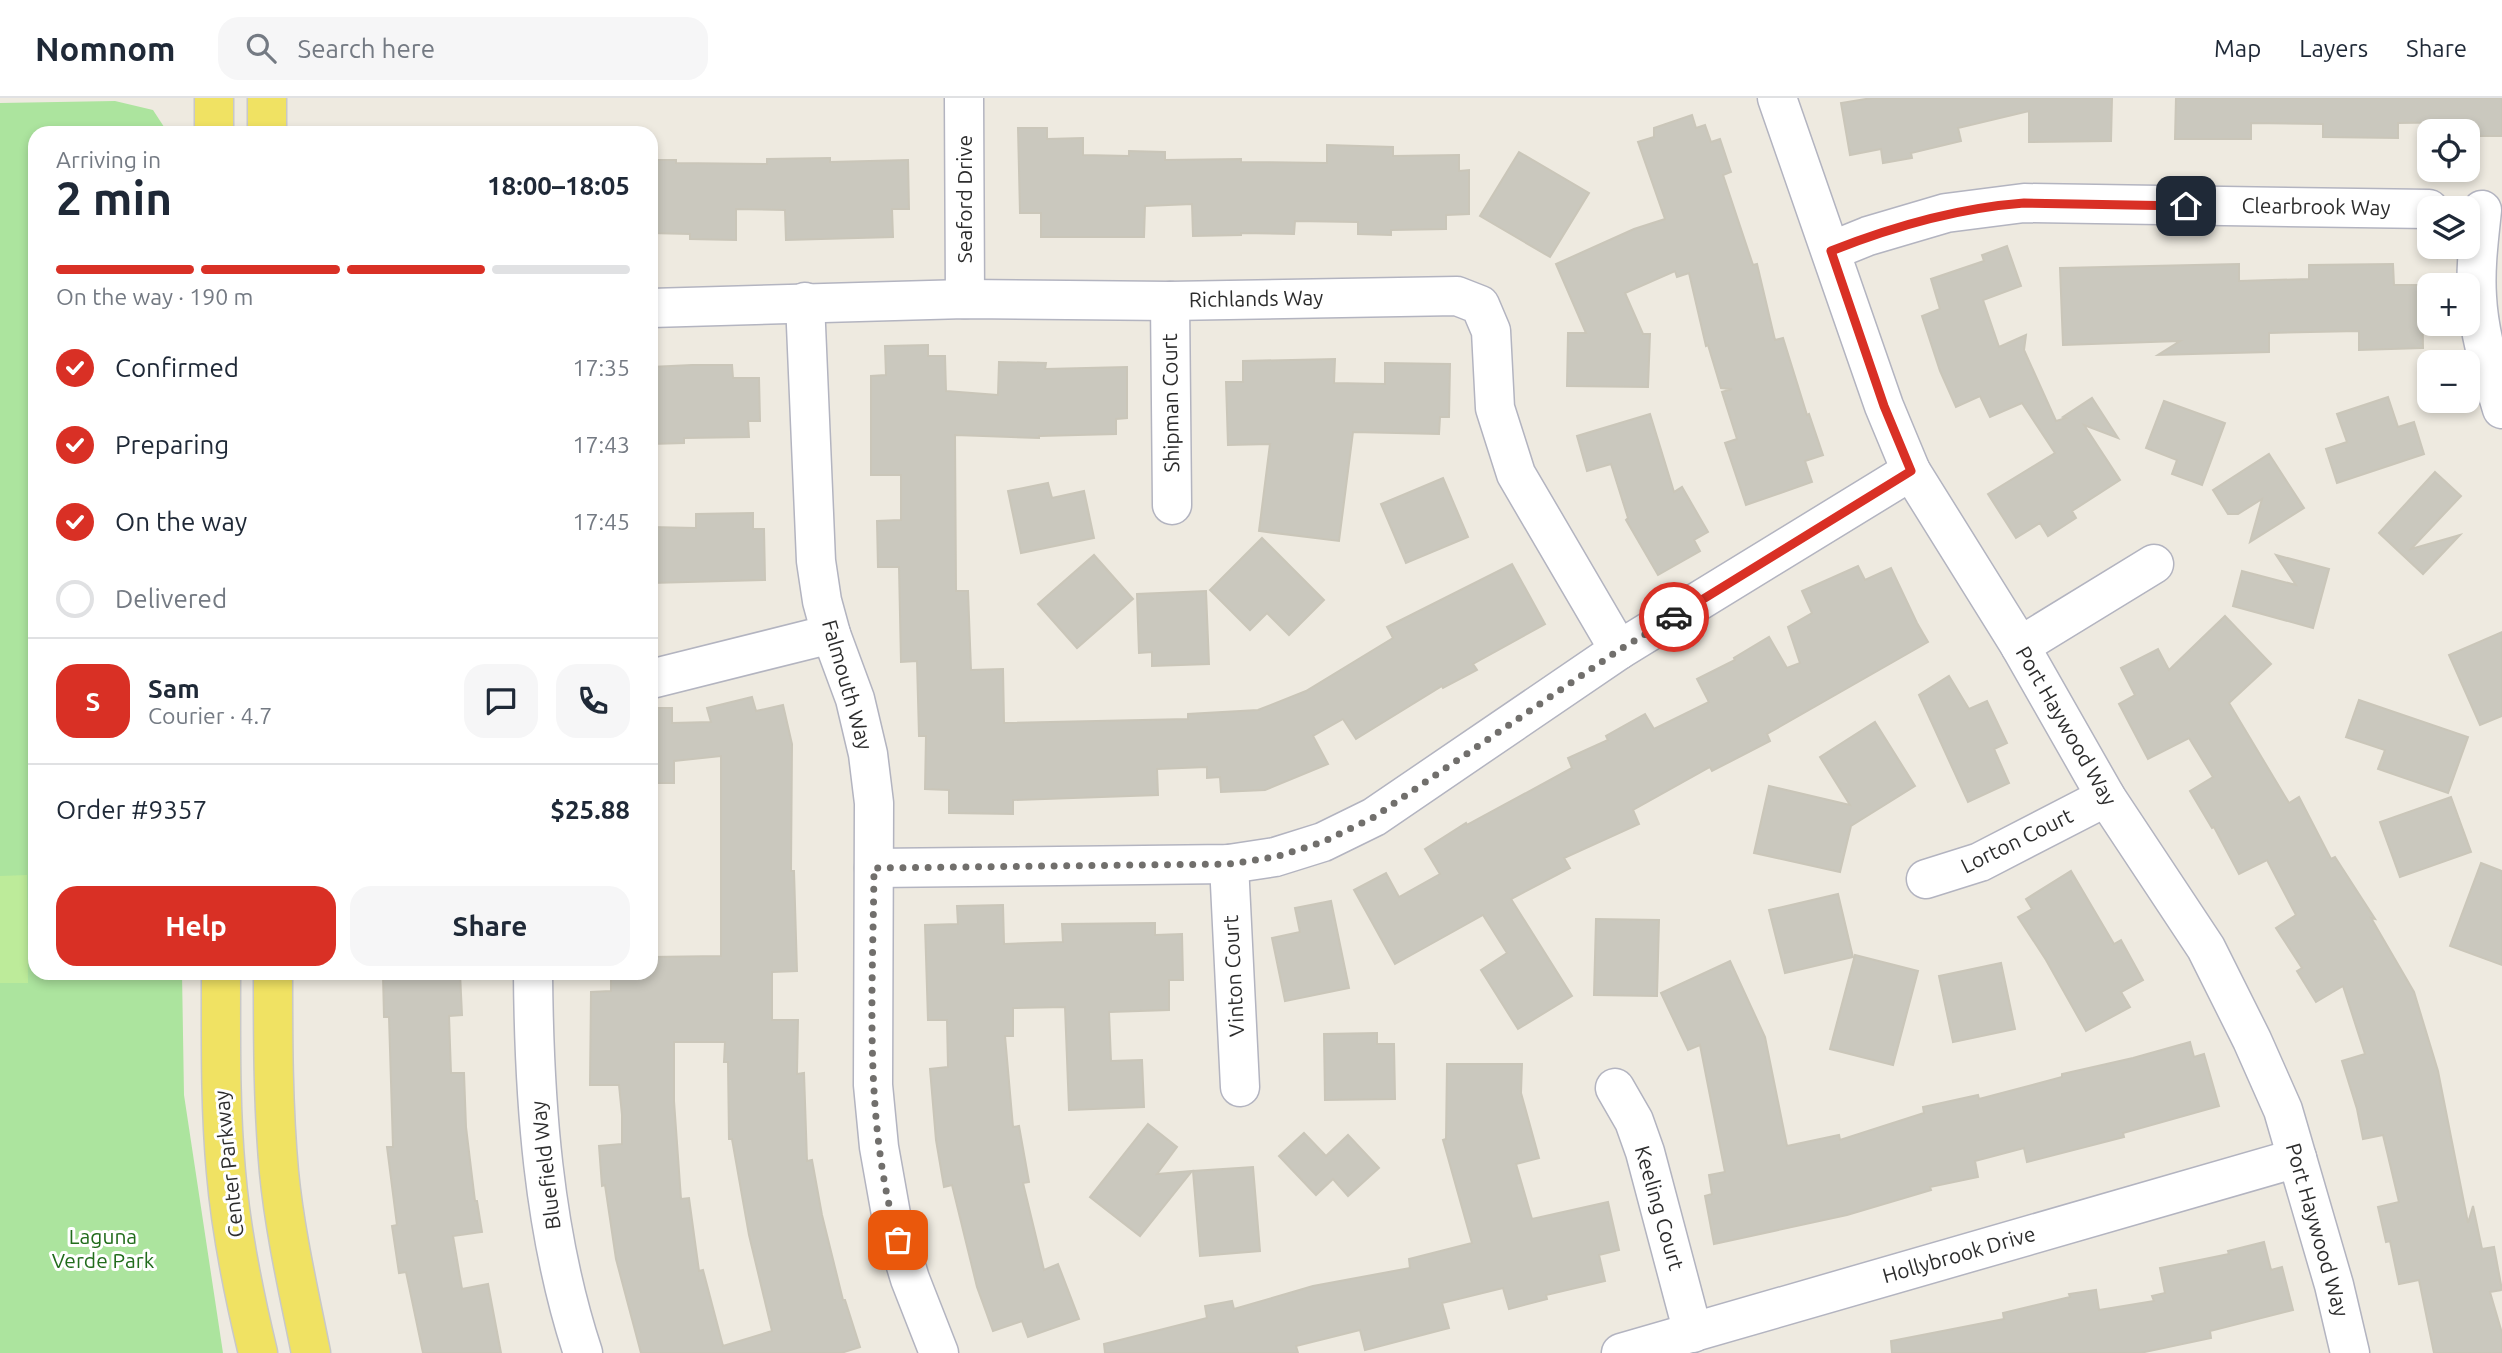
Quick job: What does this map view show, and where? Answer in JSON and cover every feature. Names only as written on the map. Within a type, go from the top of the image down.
[{"type":"main road","points":[[214,98],[214,126]]},
{"type":"main road","points":[[267,98],[267,126]]},
{"type":"main road","name":"Center Parkway","points":[[221,980],[221,1091],[226,1175],[258,1353]]},
{"type":"main road","points":[[273,980],[279,1174],[311,1353]]},
{"type":"street","name":"Seaford Drive","points":[[964,98],[965,299]]},
{"type":"street","name":"Port Haywood Way","points":[[1777,98],[1884,406],[1911,471],[2020,646],[2106,797],[2206,948],[2252,1040],[2283,1110],[2334,1285],[2350,1353]]},
{"type":"street","name":"Clearbrook Way","points":[[1831,251],[1867,236],[1946,213],[2024,203],[2417,209]]},
{"type":"street","points":[[2484,210],[2476,266],[2477,299],[2485,352],[2502,409]]},
{"type":"street","name":"Richlands Way","points":[[658,308],[965,299],[1170,301],[1457,296],[1480,305],[1491,331],[1495,408],[1516,474],[1619,650]]},
{"type":"street","name":"Shipman Court","points":[[1170,301],[1172,505]]},
{"type":"street","name":"Falmouth Way","points":[[805,302],[816,561],[822,601],[831,634],[855,698],[868,754],[874,803],[873,1086],[879,1147],[892,1220],[910,1279],[939,1353]]},
{"type":"street","points":[[874,868],[1229,864],[1275,857],[1323,842],[1374,817],[1619,650],[1911,471]]},
{"type":"street","points":[[2020,646],[2154,564]]},
{"type":"street","points":[[658,677],[831,634]]},
{"type":"street","name":"Lorton Court","points":[[1926,879],[1980,862],[2106,797]]},
{"type":"street","name":"Vinton Court","points":[[1229,864],[1240,1087]]},
{"type":"street","name":"Bluefield Way","points":[[533,980],[534,1055],[542,1159],[555,1241],[583,1353]]},
{"type":"street","name":"Keeling Court","points":[[1615,1088],[1634,1121],[1645,1152],[1693,1333]]},
{"type":"street","name":"Hollybrook Drive","points":[[1621,1353],[2297,1158]]},
{"type":"green space","name":"Laguna Verde Park","points":[[115,101],[153,110],[163,126],[28,126],[28,980],[182,980],[184,1095],[223,1353],[0,1353],[0,103]]},
{"type":"green space","points":[[27,875],[28,983],[0,983],[0,876]]},
{"type":"building","points":[[1872,98],[2112,98],[2111,141],[2029,142],[2029,111],[1958,128],[1961,141],[1911,153],[1912,158],[1883,163],[1881,149],[1850,155],[1841,103]]},
{"type":"building","points":[[2176,98],[2502,98],[2502,136],[2480,136],[2480,119],[2417,119],[2417,123],[2398,123],[2398,138],[2323,137],[2323,124],[2251,123],[2251,139],[2175,139]]},
{"type":"building","points":[[1692,115],[1696,128],[1705,125],[1711,142],[1720,139],[1731,172],[1723,175],[1753,265],[1757,264],[1775,340],[1783,338],[1807,415],[1809,414],[1823,455],[1805,461],[1812,482],[1746,505],[1725,443],[1737,439],[1722,392],[1732,389],[1721,388],[1708,345],[1706,346],[1689,273],[1677,277],[1675,271],[1625,293],[1643,334],[1650,334],[1648,387],[1567,386],[1568,333],[1586,333],[1556,264],[1634,229],[1665,219],[1638,142],[1654,137],[1654,128]]},
{"type":"building","points":[[1018,128],[1047,128],[1047,139],[1083,138],[1083,155],[1129,156],[1129,151],[1165,152],[1165,160],[1241,159],[1241,162],[1327,163],[1327,145],[1393,147],[1393,156],[1459,155],[1459,171],[1469,170],[1469,214],[1446,215],[1446,229],[1391,230],[1391,235],[1358,234],[1358,222],[1295,221],[1294,234],[1193,236],[1192,204],[1145,206],[1144,237],[1041,237],[1041,213],[1020,213]]},
{"type":"building","points":[[1519,152],[1589,193],[1550,257],[1480,216]]},
{"type":"building","points":[[830,158],[830,162],[908,160],[909,209],[892,209],[893,237],[786,240],[785,210],[736,209],[736,240],[690,239],[690,234],[658,233],[658,160],[676,160],[676,163],[767,164],[767,159]]},
{"type":"building","points":[[2007,246],[2021,286],[1983,300],[1999,347],[2026,335],[2024,350],[2056,421],[2066,418],[2063,417],[2092,398],[2118,438],[2084,425],[2120,480],[2072,511],[2076,518],[2048,536],[2040,523],[2016,538],[1988,494],[2055,453],[2022,403],[1990,417],[1980,396],[1956,407],[1940,371],[1922,316],[1940,309],[1931,279],[1984,261],[1982,255]]},
{"type":"building","points":[[2239,264],[2239,281],[2309,279],[2309,265],[2393,264],[2394,285],[2417,285],[2417,336],[2423,336],[2423,348],[2359,350],[2359,331],[2269,333],[2269,352],[2158,355],[2180,341],[2063,345],[2060,268]]},
{"type":"building","points":[[928,345],[928,356],[945,356],[946,391],[998,395],[999,362],[1046,363],[1045,369],[1127,367],[1127,418],[1116,419],[1116,434],[1039,438],[955,435],[956,591],[968,591],[971,670],[1003,669],[1004,723],[1188,719],[1188,714],[1258,710],[1306,691],[1393,638],[1387,627],[1512,564],[1545,624],[1473,664],[1477,670],[1443,688],[1442,686],[1356,739],[1343,719],[1313,736],[1328,764],[1265,790],[1221,792],[1220,777],[1207,778],[1207,767],[1157,769],[1158,795],[1013,800],[1013,814],[949,813],[949,790],[925,789],[926,736],[919,736],[917,661],[901,662],[899,567],[878,567],[877,521],[901,520],[901,475],[871,475],[871,376],[886,375],[885,346]]},
{"type":"building","points":[[1335,359],[1334,383],[1385,384],[1385,363],[1450,364],[1449,417],[1440,417],[1439,434],[1353,432],[1339,541],[1259,531],[1270,444],[1228,445],[1226,382],[1243,382],[1243,361]]},
{"type":"building","points":[[732,365],[733,378],[759,378],[760,421],[748,421],[749,437],[684,438],[684,443],[658,444],[658,367]]},
{"type":"building","points":[[2388,397],[2398,427],[2414,422],[2424,454],[2337,483],[2326,449],[2347,442],[2337,414]]},
{"type":"building","points":[[2164,401],[2225,423],[2202,485],[2172,474],[2177,460],[2146,448]]},
{"type":"building","points":[[1650,414],[1674,492],[1682,487],[1708,532],[1694,540],[1700,551],[1658,575],[1626,520],[1628,518],[1611,464],[1587,471],[1577,436]]},
{"type":"building","points":[[2269,454],[2304,508],[2250,542],[2262,499],[2238,514],[2228,514],[2213,490]]},
{"type":"building","points":[[2435,472],[2461,496],[2411,549],[2460,535],[2423,574],[2379,533]]},
{"type":"building","points":[[1443,478],[1468,537],[1406,563],[1381,504]]},
{"type":"building","points":[[1048,483],[1052,498],[1084,491],[1094,538],[1021,553],[1008,491]]},
{"type":"building","points":[[753,513],[753,529],[764,529],[765,580],[658,583],[658,527],[696,528],[696,514]]},
{"type":"building","points":[[1262,538],[1324,600],[1289,635],[1267,613],[1250,630],[1210,590]]},
{"type":"building","points":[[1094,555],[1133,599],[1077,648],[1038,604]]},
{"type":"building","points":[[2276,555],[2329,569],[2313,628],[2233,606],[2242,571],[2296,585]]},
{"type":"building","points":[[1858,566],[1865,580],[1891,568],[1928,642],[1767,734],[1770,741],[1712,771],[1710,767],[1633,810],[1639,824],[1564,858],[1570,868],[1511,899],[1572,996],[1518,1029],[1481,970],[1507,953],[1483,915],[1395,964],[1354,890],[1386,873],[1399,897],[1440,874],[1425,849],[1466,823],[1467,825],[1572,768],[1568,758],[1608,740],[1606,736],[1645,714],[1654,729],[1709,702],[1697,679],[1735,660],[1734,658],[1769,637],[1787,668],[1800,663],[1788,627],[1812,613],[1802,591]]},
{"type":"building","points":[[1206,591],[1209,664],[1152,666],[1152,652],[1139,653],[1137,594]]},
{"type":"building","points":[[2225,616],[2271,664],[2229,703],[2289,803],[2299,797],[2331,859],[2335,857],[2375,919],[2371,918],[2414,992],[2438,1071],[2468,1223],[2473,1206],[2482,1249],[2494,1247],[2502,1290],[2490,1292],[2502,1333],[2502,1353],[2434,1353],[2419,1280],[2399,1284],[2390,1241],[2386,1242],[2378,1207],[2399,1202],[2383,1135],[2363,1139],[2342,1061],[2365,1054],[2343,986],[2316,1002],[2297,971],[2302,968],[2276,928],[2296,915],[2267,860],[2239,874],[2214,827],[2212,828],[2190,791],[2213,777],[2189,738],[2148,759],[2119,704],[2135,695],[2121,668],[2158,649],[2169,670]]},
{"type":"building","points":[[2502,632],[2502,716],[2480,725],[2449,655]]},
{"type":"building","points":[[1949,676],[1969,709],[1987,701],[2007,743],[1994,749],[2009,783],[1968,802],[1919,695]]},
{"type":"building","points":[[752,697],[756,711],[783,705],[792,744],[791,871],[794,871],[797,971],[772,972],[772,1020],[798,1020],[797,1074],[804,1073],[807,1161],[812,1160],[822,1215],[843,1300],[860,1347],[841,1353],[641,1353],[616,1259],[605,1185],[602,1186],[599,1146],[622,1144],[622,1115],[619,1085],[590,1085],[591,992],[611,991],[611,980],[658,980],[658,957],[721,956],[721,756],[674,761],[674,783],[658,783],[658,708],[672,708],[672,723],[711,722],[707,708]],"holes":[[[674,1042],[725,1042],[724,1062],[728,1062],[729,1139],[732,1139],[749,1235],[772,1331],[723,1346],[703,1270],[699,1271],[689,1198],[681,1199],[674,1101]]]},
{"type":"building","points":[[2359,700],[2468,737],[2448,793],[2378,769],[2385,750],[2346,737]]},
{"type":"building","points":[[1875,722],[1915,786],[1851,826],[1840,872],[1754,853],[1769,786],[1850,805],[1820,757]]},
{"type":"building","points":[[2451,797],[2471,852],[2400,877],[2380,822]]},
{"type":"building","points":[[2481,863],[2502,871],[2502,965],[2450,946]]},
{"type":"building","points":[[2071,871],[2114,944],[2121,940],[2143,980],[2121,992],[2130,1007],[2086,1031],[2018,917],[2032,909],[2026,899]]},
{"type":"building","points":[[1838,894],[1853,957],[1785,973],[1769,910]]},
{"type":"building","points":[[1331,901],[1349,988],[1285,1001],[1272,938],[1300,932],[1295,908]]},
{"type":"building","points":[[1003,905],[1004,944],[1063,942],[1062,924],[1155,923],[1155,935],[1182,934],[1183,980],[1169,980],[1169,1010],[1109,1012],[1111,1061],[1142,1060],[1144,1107],[1069,1110],[1065,1007],[1013,1008],[1013,1036],[1005,1036],[1013,1127],[1019,1126],[1029,1182],[1023,1183],[1044,1270],[1058,1264],[1079,1319],[1028,1337],[1022,1321],[993,1331],[977,1287],[952,1185],[944,1187],[936,1140],[930,1069],[948,1067],[947,1020],[928,1020],[925,925],[958,924],[957,906]]},
{"type":"building","points":[[1596,919],[1659,920],[1657,996],[1594,995]]},
{"type":"building","points":[[1855,955],[1918,971],[1893,1065],[1830,1049]]},
{"type":"building","points":[[1730,961],[1765,1037],[1787,1146],[1839,1135],[1840,1140],[1924,1113],[1923,1107],[1978,1095],[1979,1099],[2062,1077],[2062,1074],[2190,1042],[2194,1057],[2204,1054],[2219,1106],[2123,1133],[2124,1137],[2027,1162],[2024,1148],[1975,1161],[1978,1177],[1930,1187],[1931,1190],[1847,1215],[1714,1244],[1705,1196],[1712,1194],[1709,1175],[1725,1172],[1700,1045],[1688,1050],[1661,993]]},
{"type":"building","points":[[2001,963],[2015,1029],[1953,1042],[1939,976]]},
{"type":"building","points":[[383,980],[460,980],[462,1015],[449,1016],[451,1073],[464,1073],[466,1127],[475,1201],[482,1232],[453,1236],[462,1289],[488,1284],[501,1353],[423,1353],[406,1272],[399,1273],[392,1226],[397,1225],[387,1147],[393,1147],[389,1017],[384,1017]]},
{"type":"building","points":[[1377,1033],[1377,1044],[1394,1044],[1395,1099],[1325,1100],[1324,1034]]},
{"type":"building","points":[[1447,1064],[1522,1064],[1521,1093],[1539,1158],[1516,1164],[1532,1219],[1608,1202],[1619,1250],[1599,1255],[1605,1281],[1546,1295],[1547,1299],[1509,1309],[1503,1288],[1442,1303],[1449,1328],[1365,1350],[1360,1330],[1296,1346],[1298,1353],[1105,1353],[1104,1344],[1207,1318],[1205,1306],[1232,1301],[1234,1309],[1313,1286],[1410,1268],[1409,1259],[1472,1243],[1443,1140],[1446,1139]]},
{"type":"building","points":[[1148,1124],[1177,1147],[1157,1174],[1192,1171],[1140,1236],[1090,1197]]},
{"type":"building","points":[[1304,1133],[1326,1156],[1348,1135],[1379,1168],[1348,1196],[1333,1179],[1316,1195],[1279,1156]]},
{"type":"building","points":[[1253,1167],[1260,1251],[1200,1256],[1193,1171]]},
{"type":"building","points":[[2264,1242],[2271,1270],[2282,1267],[2293,1310],[2210,1331],[2211,1338],[2140,1353],[1892,1353],[1891,1341],[2004,1319],[2003,1313],[2070,1297],[2069,1294],[2096,1290],[2099,1310],[2154,1301],[2152,1296],[2165,1293],[2160,1268],[2229,1254],[2228,1251]]},
{"type":"way so far","points":[[898,1240],[879,1147],[873,1086],[874,868],[1229,864],[1275,857],[1323,842],[1374,817],[1619,650],[1674,617]]},
{"type":"route","points":[[1674,617],[1911,471],[1884,406],[1831,251],[1867,236],[1946,213],[1997,205],[2024,203],[2186,206]]}]
